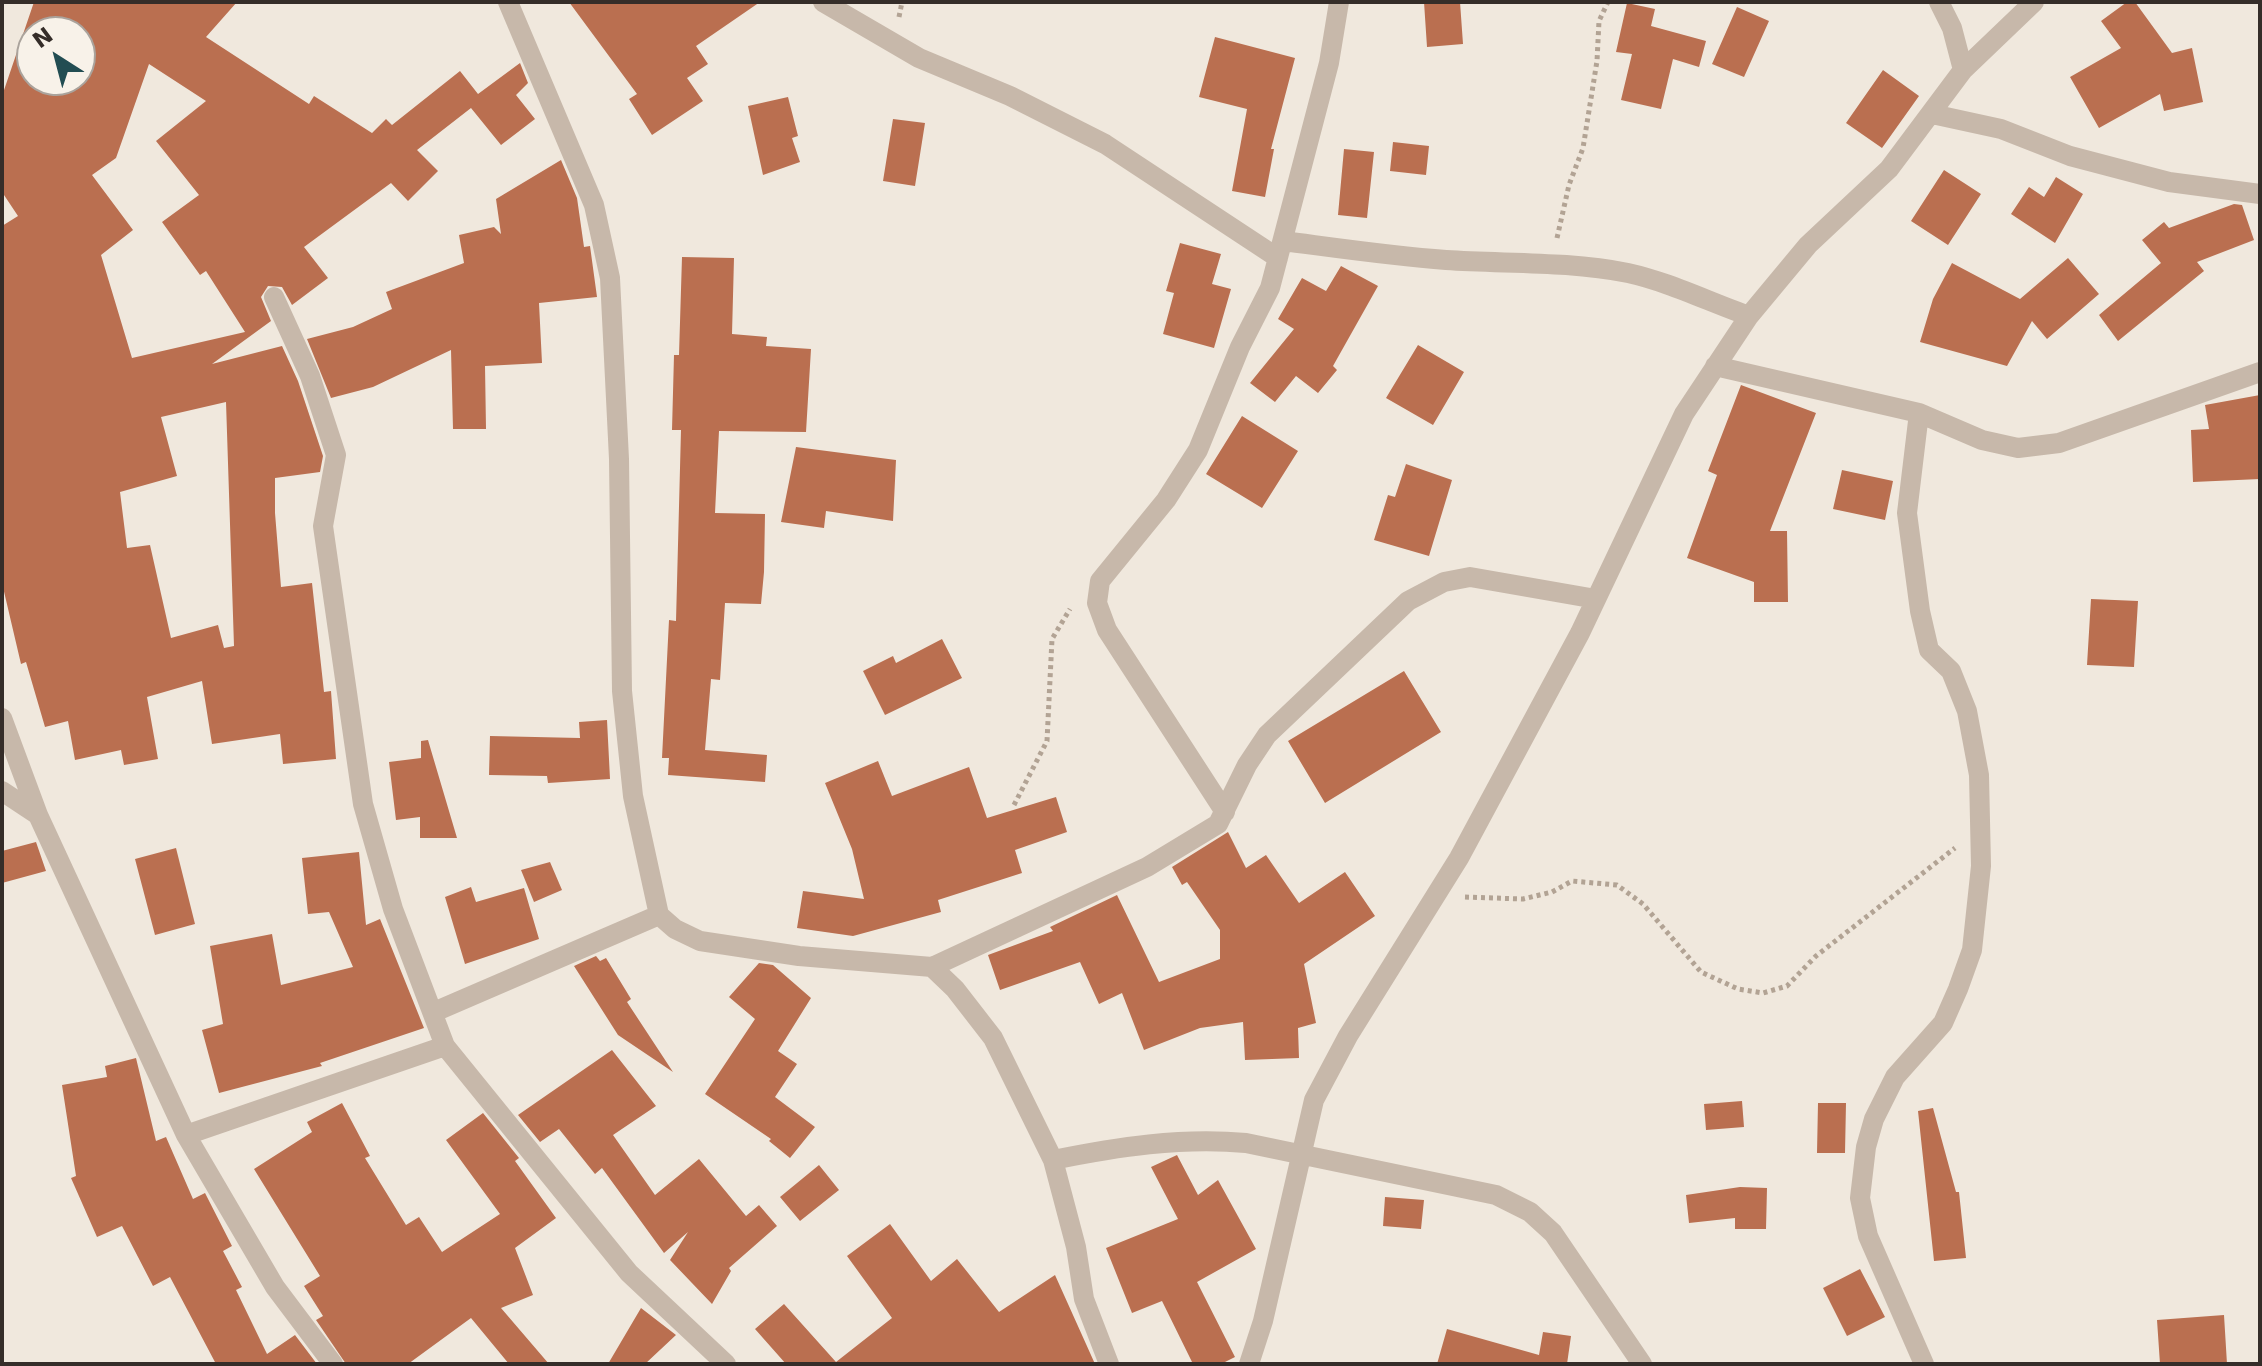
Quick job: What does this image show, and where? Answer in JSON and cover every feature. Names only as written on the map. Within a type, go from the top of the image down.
[{"type":"street","points":[[508,2],[594,205],[610,278],[619,459],[622,691],[633,796],[659,915],[675,929],[700,941],[799,956],[932,967],[1147,867],[1218,824],[1247,765],[1267,735],[1408,601],[1444,582],[1470,577],[1596,599]]},
{"type":"street","points":[[823,2],[919,58],[1010,96],[1105,144],[1280,250],[1552,263],[1657,281],[1749,316]]},
{"type":"street","points":[[1225,812],[1107,630],[1097,603],[1100,581],[1166,500],[1198,450],[1240,347],[1270,288],[1329,63],[1339,2]]},
{"type":"street","points":[[1939,2],[1952,28],[1963,70]]},
{"type":"street","points":[[1249,1364],[1263,1321],[1314,1100],[1348,1036],[1459,858],[1596,599],[1684,414],[1749,316],[1808,245],[1889,169],[1963,70],[2034,2]]},
{"type":"street","points":[[1932,114],[2001,129],[2070,156],[2169,182],[2260,194]]},
{"type":"street","points":[[274,297],[310,376],[336,455],[323,526],[363,804],[393,909],[445,1046],[629,1273],[726,1364]]},
{"type":"street","points":[[1715,366],[1919,413],[1982,440],[2018,448],[2059,443],[2260,372]]},
{"type":"street","points":[[1919,413],[1907,513],[1920,611],[1929,650],[1951,671],[1967,711],[1979,775],[1981,866],[1972,950],[1943,1023],[1895,1077],[1874,1119],[1866,1147],[1860,1198],[1868,1236],[1924,1364]]},
{"type":"street","points":[[2,718],[38,815],[186,1135],[275,1287],[333,1364]]},
{"type":"street","points":[[2,791],[38,815]]},
{"type":"street","points":[[434,1012],[659,915]]},
{"type":"street","points":[[932,967],[955,989],[993,1038],[1053,1160],[1076,1247],[1084,1299],[1109,1364]]},
{"type":"street","points":[[186,1135],[445,1046]]},
{"type":"street","points":[[1053,1160],[1116,1148],[1206,1139],[1246,1143],[1496,1195],[1530,1212],[1553,1233],[1642,1364]]},
{"type":"path","points":[[1552,263],[1569,185],[1583,148],[1597,61],[1599,21],[1608,2]]},
{"type":"path","points":[[1014,805],[1047,741],[1052,639],[1066,614],[1100,581]]},
{"type":"path","points":[[1436,894],[1523,899],[1552,892],[1572,881],[1617,885],[1643,904],[1701,972],[1738,989],[1763,993],[1787,986],[1816,956],[1980,827]]},
{"type":"building","points":[[34,2],[237,2],[206,37],[309,104],[314,96],[372,133],[386,119],[392,125],[460,71],[478,94],[520,63],[528,83],[516,95],[535,119],[501,145],[471,108],[417,150],[438,171],[408,201],[391,183],[304,247],[328,278],[292,305],[282,287],[268,286],[261,297],[271,321],[212,364],[282,346],[298,381],[323,456],[320,472],[275,478],[275,513],[281,587],[312,583],[324,692],[331,691],[336,759],[283,764],[280,734],[212,744],[202,681],[147,697],[158,759],[124,765],[121,750],[75,760],[68,721],[45,727],[26,662],[21,664],[2,583],[2,226],[18,216],[2,192],[2,96],[16,55],[16,96],[96,96],[96,16],[29,16]],"holes":[[[149,64],[206,101],[156,141],[199,195],[162,222],[200,275],[206,271],[245,332],[132,358],[101,255],[133,230],[92,175],[116,158]],[[226,402],[234,646],[224,648],[218,625],[171,638],[150,545],[127,548],[120,492],[177,476],[161,417]]]},
{"type":"building","points":[[569,2],[760,2],[696,46],[708,64],[687,78],[703,101],[652,135],[629,99],[637,94]]},
{"type":"building","points":[[1424,2],[1460,2],[1463,44],[1427,47]]},
{"type":"building","points":[[2127,2],[2135,2],[2172,53],[2192,48],[2203,102],[2164,111],[2160,94],[2099,128],[2070,77],[2121,48],[2101,21]]},
{"type":"building","points":[[1627,3],[1655,9],[1651,26],[1706,41],[1699,67],[1673,59],[1661,109],[1621,100],[1632,54],[1616,52]]},
{"type":"building","points":[[1737,7],[1769,21],[1744,77],[1712,64]]},
{"type":"building","points":[[1215,37],[1295,58],[1271,149],[1274,149],[1265,197],[1232,191],[1247,109],[1199,97]]},
{"type":"building","points":[[1883,70],[1919,96],[1882,148],[1846,123]]},
{"type":"building","points":[[788,97],[798,136],[792,138],[800,162],[763,175],[748,106]]},
{"type":"building","points":[[893,119],[925,123],[915,186],[883,181]]},
{"type":"building","points":[[1393,142],[1429,146],[1426,175],[1390,171]]},
{"type":"building","points":[[1344,149],[1374,152],[1367,218],[1338,215]]},
{"type":"building","points":[[561,160],[577,198],[584,247],[590,246],[597,297],[539,303],[542,363],[485,366],[486,429],[453,429],[451,350],[373,387],[331,398],[307,339],[353,327],[392,309],[386,292],[464,263],[459,235],[494,227],[501,234],[496,199]]},
{"type":"building","points":[[1944,170],[1981,194],[1948,245],[1911,221]]},
{"type":"building","points":[[2056,177],[2083,194],[2055,243],[2011,214],[2029,187],[2044,197]]},
{"type":"building","points":[[2234,204],[2242,205],[2254,240],[2197,262],[2204,271],[2118,341],[2099,315],[2161,263],[2142,240],[2164,222],[2169,228]]},
{"type":"building","points":[[1180,243],[1221,254],[1212,284],[1231,289],[1214,348],[1163,334],[1174,293],[1166,291]]},
{"type":"building","points":[[682,257],[734,258],[732,334],[767,337],[766,346],[811,349],[806,432],[719,431],[715,513],[765,514],[764,572],[761,604],[725,603],[720,680],[711,679],[705,750],[767,755],[765,782],[668,775],[669,758],[662,758],[669,620],[676,621],[681,430],[672,430],[674,355],[679,355]]},
{"type":"building","points":[[2068,258],[2099,294],[2047,339],[2032,321],[2007,366],[1920,342],[1933,299],[1952,263],[2020,299]]},
{"type":"building","points":[[1341,266],[1378,286],[1333,366],[1337,370],[1318,393],[1296,376],[1275,402],[1250,383],[1294,329],[1278,319],[1302,278],[1326,291]]},
{"type":"building","points":[[1418,345],[1464,372],[1433,425],[1386,398]]},
{"type":"building","points":[[1741,385],[1816,413],[1770,531],[1787,531],[1788,602],[1754,602],[1754,582],[1687,558],[1717,475],[1708,471]]},
{"type":"building","points":[[2260,395],[2260,479],[2193,482],[2191,430],[2209,429],[2205,405]]},
{"type":"building","points":[[1242,416],[1298,451],[1262,508],[1206,474]]},
{"type":"building","points":[[796,447],[896,460],[893,521],[826,511],[824,528],[781,522]]},
{"type":"building","points":[[1406,464],[1452,480],[1429,556],[1374,540],[1388,495],[1395,497]]},
{"type":"building","points":[[1842,470],[1893,481],[1885,520],[1833,509]]},
{"type":"building","points":[[2091,599],[2138,601],[2134,667],[2087,665]]},
{"type":"building","points":[[942,639],[962,678],[885,715],[863,671],[893,656],[896,663]]},
{"type":"building","points":[[1404,671],[1441,732],[1325,803],[1288,741]]},
{"type":"building","points":[[607,720],[610,779],[548,783],[547,776],[489,775],[490,736],[580,738],[579,722]]},
{"type":"building","points":[[428,740],[457,838],[420,838],[420,817],[396,820],[389,762],[421,758],[421,741]]},
{"type":"building","points":[[878,761],[892,796],[969,767],[987,818],[1056,797],[1067,832],[1015,850],[1022,873],[938,900],[941,912],[853,936],[797,928],[803,891],[864,899],[852,849],[825,783]]},
{"type":"building","points":[[1228,832],[1246,868],[1266,855],[1299,903],[1345,872],[1375,916],[1304,964],[1316,1023],[1298,1028],[1299,1058],[1245,1060],[1243,1022],[1200,1028],[1144,1050],[1122,993],[1099,1004],[1080,962],[1000,990],[988,955],[1053,931],[1050,927],[1117,895],[1159,982],[1220,959],[1220,930],[1187,882],[1182,885],[1172,867]]},
{"type":"building","points":[[36,842],[46,871],[2,883],[2,851]]},
{"type":"building","points":[[176,848],[195,924],[155,935],[135,859]]},
{"type":"building","points":[[359,852],[366,925],[380,919],[424,1028],[320,1063],[322,1066],[219,1093],[202,1030],[223,1024],[210,946],[272,934],[281,985],[353,967],[329,912],[308,914],[302,858]]},
{"type":"building","points":[[550,862],[562,890],[534,902],[521,870]]},
{"type":"building","points":[[471,887],[476,902],[524,888],[539,939],[465,964],[445,897]]},
{"type":"building","points":[[596,956],[600,961],[606,958],[631,999],[627,1002],[673,1072],[618,1035],[574,966]]},
{"type":"building","points":[[759,963],[773,965],[811,998],[778,1051],[797,1064],[775,1097],[815,1127],[790,1158],[769,1141],[771,1139],[705,1094],[755,1019],[729,997]]},
{"type":"building","points":[[612,1050],[656,1106],[613,1135],[655,1195],[699,1159],[746,1216],[759,1205],[777,1226],[729,1268],[731,1271],[712,1304],[670,1260],[688,1232],[664,1253],[602,1168],[595,1174],[559,1129],[540,1142],[518,1115]]},
{"type":"building","points":[[136,1058],[156,1141],[166,1137],[193,1199],[205,1193],[232,1246],[223,1251],[242,1287],[236,1290],[267,1354],[295,1335],[317,1364],[216,1364],[170,1277],[153,1286],[122,1226],[97,1237],[71,1178],[76,1176],[62,1085],[107,1077],[105,1066]]},
{"type":"building","points":[[1742,1101],[1744,1127],[1706,1130],[1704,1104]]},
{"type":"building","points":[[342,1103],[370,1156],[365,1158],[406,1225],[419,1217],[442,1252],[500,1214],[446,1140],[483,1113],[519,1158],[515,1161],[556,1218],[515,1248],[533,1295],[501,1308],[549,1364],[509,1364],[471,1318],[408,1364],[346,1364],[316,1320],[323,1316],[304,1286],[320,1276],[254,1169],[312,1132],[307,1122]]},
{"type":"building","points":[[1818,1103],[1846,1103],[1845,1153],[1817,1153]]},
{"type":"building","points":[[1933,1108],[1956,1192],[1959,1192],[1966,1258],[1934,1261],[1918,1111]]},
{"type":"building","points":[[1177,1155],[1198,1195],[1218,1180],[1256,1249],[1197,1282],[1235,1357],[1221,1364],[1193,1364],[1162,1301],[1132,1313],[1106,1248],[1178,1219],[1151,1167]]},
{"type":"building","points":[[819,1165],[839,1190],[800,1221],[780,1197]]},
{"type":"building","points":[[1740,1187],[1767,1188],[1766,1229],[1735,1229],[1735,1218],[1689,1223],[1686,1195]]},
{"type":"building","points":[[1385,1197],[1424,1200],[1421,1229],[1383,1226]]},
{"type":"building","points":[[890,1224],[931,1281],[957,1259],[999,1312],[1055,1275],[1095,1364],[786,1364],[755,1329],[784,1304],[836,1362],[892,1318],[847,1256]]},
{"type":"building","points":[[1860,1269],[1885,1317],[1847,1336],[1823,1288]]},
{"type":"building","points":[[641,1308],[676,1335],[645,1364],[608,1364]]},
{"type":"building","points":[[2224,1315],[2227,1364],[2160,1364],[2157,1320]]},
{"type":"building","points":[[1447,1329],[1539,1355],[1543,1332],[1571,1336],[1567,1364],[1437,1364]]}]
